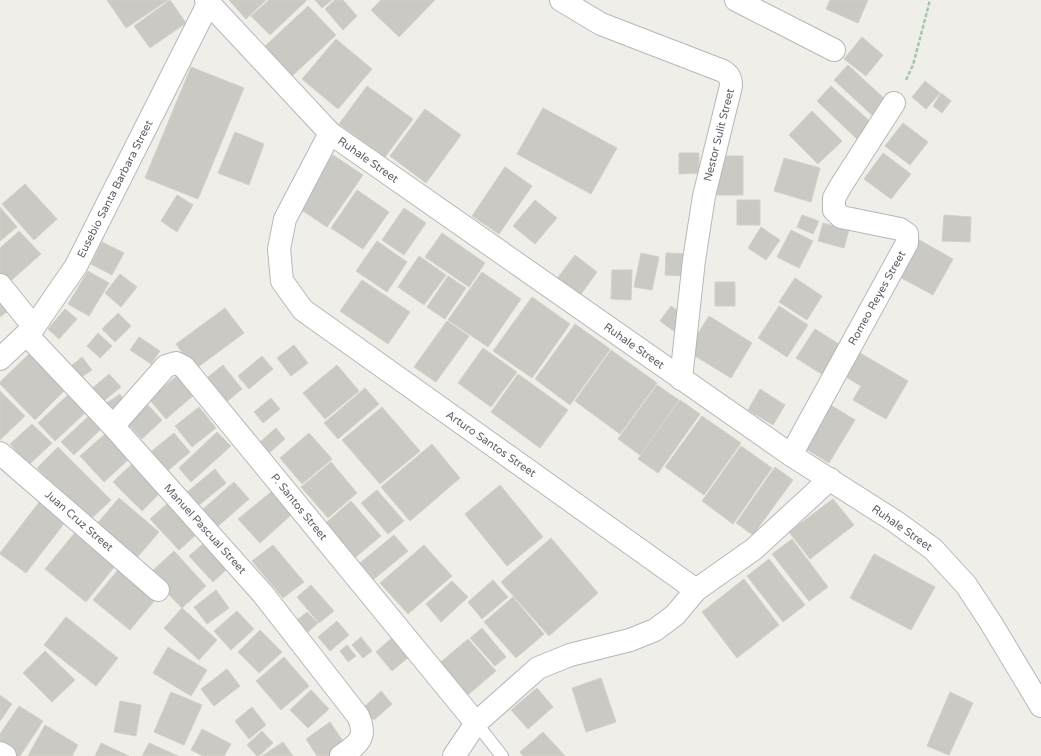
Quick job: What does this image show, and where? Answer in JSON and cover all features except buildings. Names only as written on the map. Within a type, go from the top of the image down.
[{"type":"street","name":"Nestor Sulit Street","points":[[561,0],[601,24],[723,71],[728,74],[731,79],[731,86],[704,196],[694,260],[681,379]]},
{"type":"street","points":[[736,0],[834,50]]},
{"type":"street","name":"Ruhale Street","points":[[207,2],[330,133],[791,455],[896,522],[933,549],[966,585],[991,622],[1041,706]]},
{"type":"street","name":"Eusebio Santa Barbara Street","points":[[0,358],[31,331],[76,266],[207,2]]},
{"type":"street","name":"Romeo Reyes Street","points":[[791,455],[907,243],[907,234],[900,229],[841,217],[834,210],[834,198],[894,103]]},
{"type":"street","name":"Arturo Santos Street","points":[[330,133],[285,219],[279,249],[282,281],[303,310],[696,590]]},
{"type":"street","name":"Manuel Pascual Street","points":[[0,285],[31,331],[113,426],[263,594],[358,716],[363,727],[362,737],[357,745],[341,756]]},
{"type":"street","name":"P. Santos Street","points":[[113,426],[166,366],[176,363],[184,367],[476,723]]},
{"type":"street","name":"Juan Cruz Street","points":[[0,453],[158,590]]},
{"type":"street","points":[[454,756],[476,723],[538,668],[570,656],[630,640],[655,630],[675,615],[696,590],[754,549],[830,479]]},
{"type":"street","points":[[0,753],[5,756]]},
{"type":"lane","points":[[476,723],[502,756]]},
{"type":"path","points":[[894,103],[913,65],[930,0]]}]
